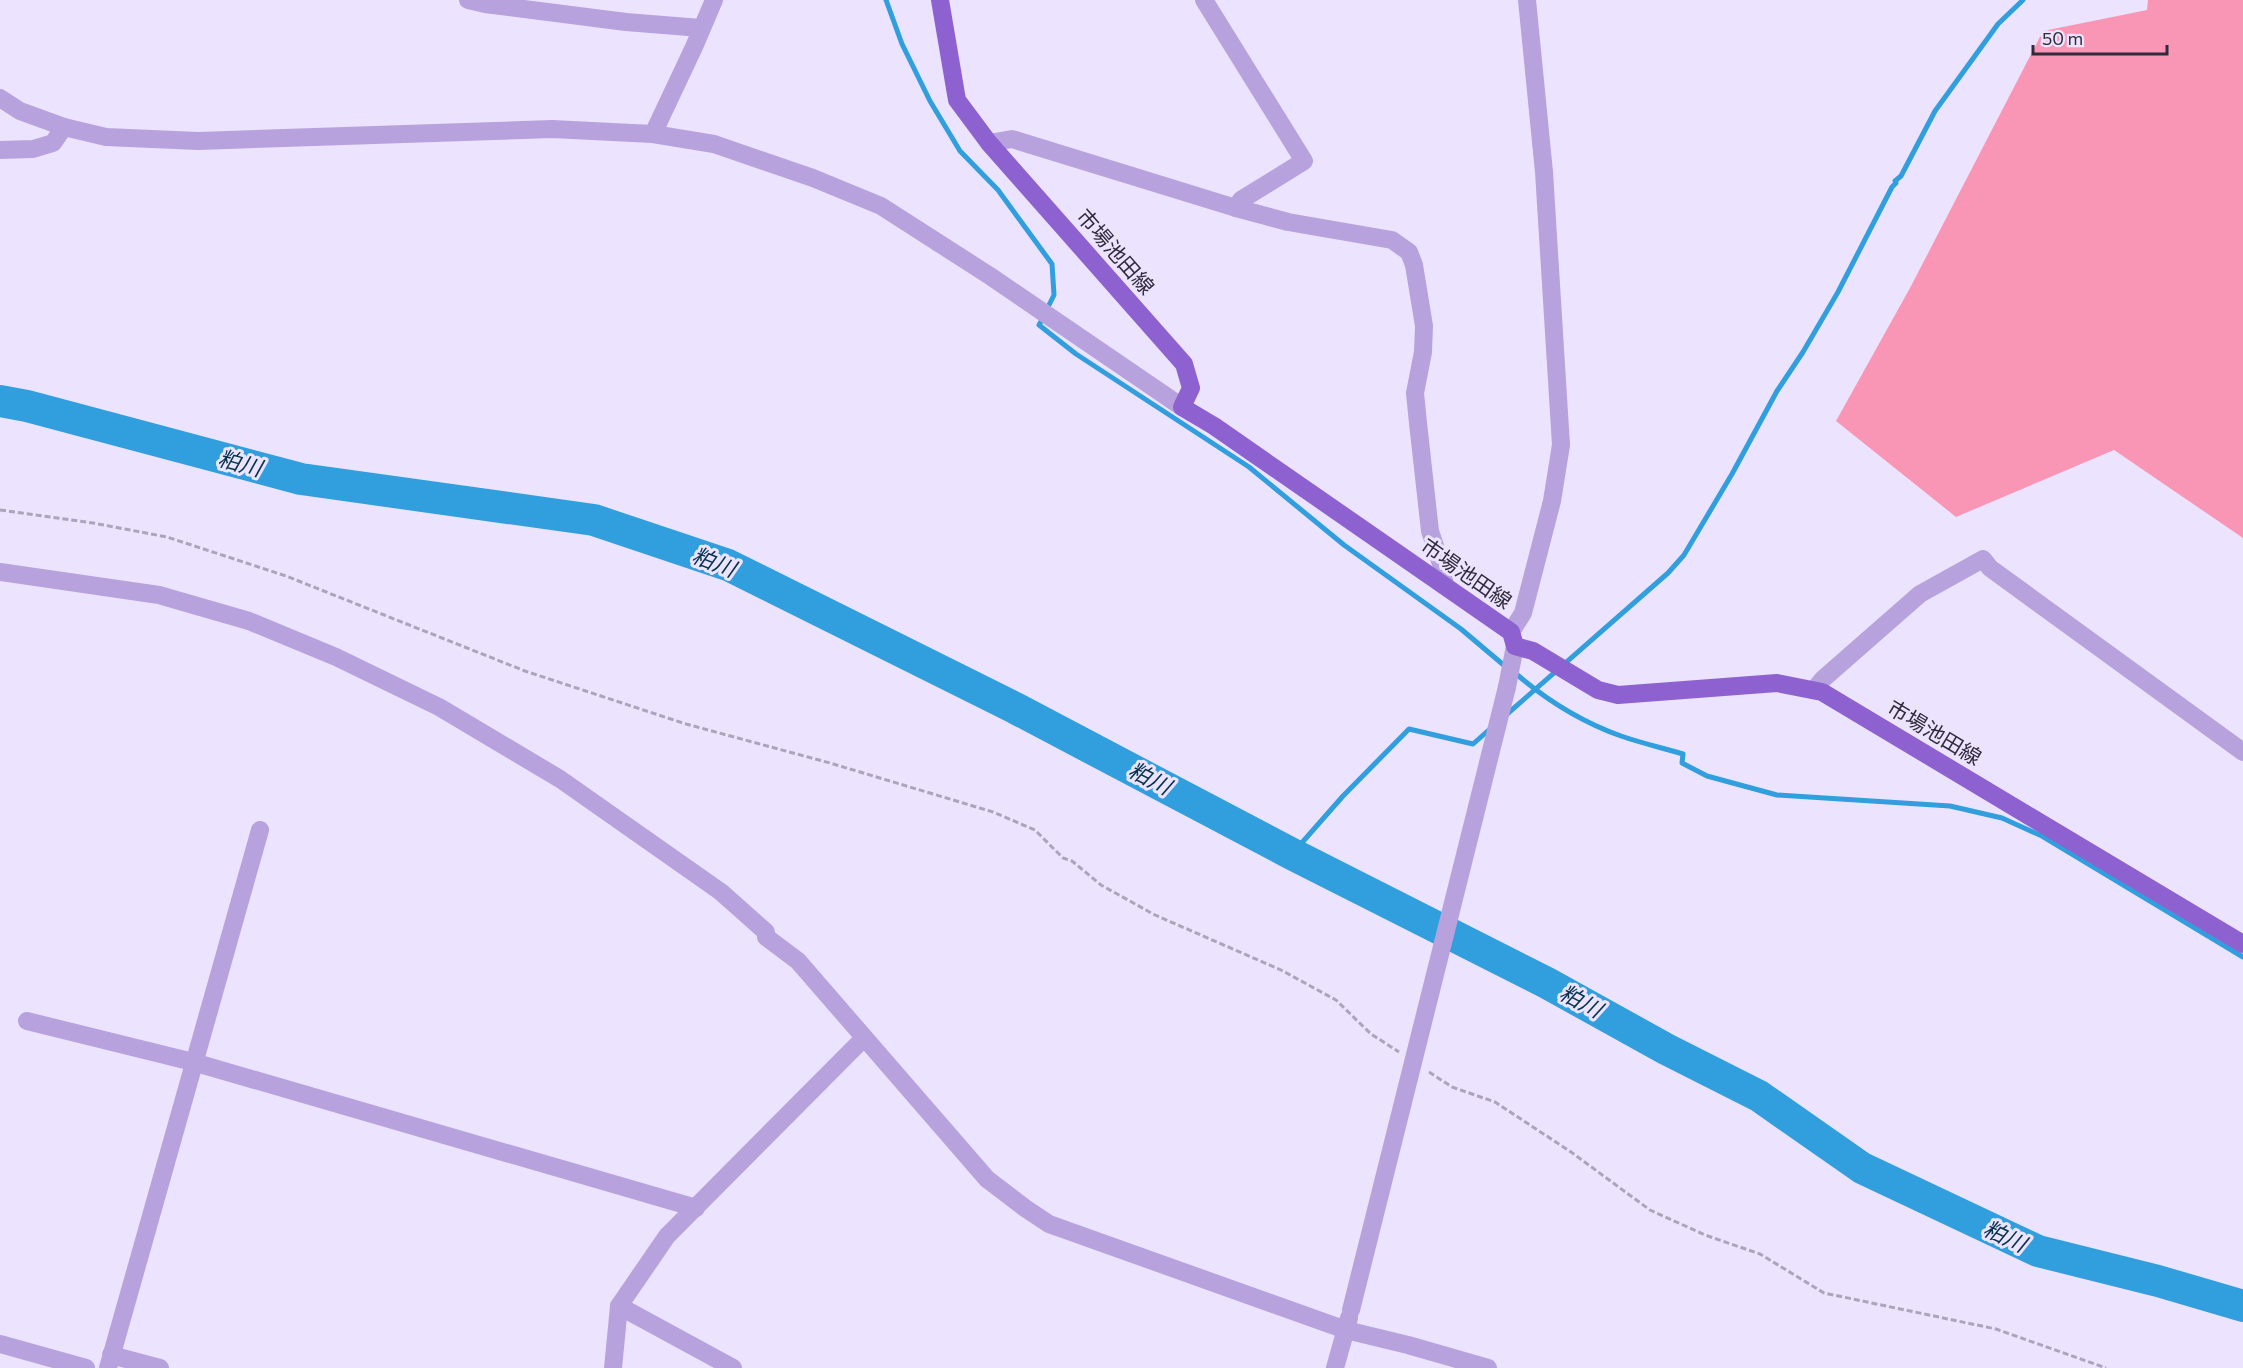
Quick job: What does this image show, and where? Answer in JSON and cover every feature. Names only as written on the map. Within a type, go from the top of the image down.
[{"type":"main road","name":"市場池田線","points":[[940,0],[957,100],[989,143],[1184,364],[1191,388],[1182,407],[1214,426],[1443,585],[1513,639],[1598,690],[1618,694],[1777,683],[1822,692],[2243,944]]},
{"type":"street","points":[[468,0],[627,22],[701,28]]},
{"type":"street","points":[[653,134],[714,0]]},
{"type":"street","points":[[1204,0],[1304,160],[1241,200],[1236,208]]},
{"type":"street","points":[[1335,1368],[1347,1330],[1507,687],[1513,639],[1523,613],[1552,501],[1562,445],[1544,172],[1527,0]]},
{"type":"street","points":[[0,98],[21,111],[64,127],[106,137],[198,141],[552,129],[653,134],[714,144],[813,178],[881,206],[990,276],[1182,407]]},
{"type":"street","points":[[0,150],[33,149],[53,143],[64,127]]},
{"type":"street","points":[[989,143],[1012,139],[1288,222],[1392,240],[1409,252],[1414,265],[1424,326],[1423,352],[1415,393],[1418,423],[1430,531],[1445,576],[1443,585]]},
{"type":"street","points":[[1814,690],[1823,679],[1920,594],[1983,559],[1990,568],[2243,752]]},
{"type":"street","points":[[0,572],[159,595],[249,621],[336,657],[439,707],[560,779],[721,892],[766,932],[766,937],[798,962],[987,1179],[1049,1224],[1347,1330],[1488,1368]]},
{"type":"street","points":[[160,1368],[110,1362],[260,830]]},
{"type":"street","points":[[27,1021],[193,1062],[696,1208]]},
{"type":"street","points":[[613,1368],[619,1306],[667,1236],[864,1038]]},
{"type":"street","points":[[619,1306],[733,1368]]},
{"type":"street","points":[[0,1344],[86,1368]]},
{"type":"path","points":[[0,510],[93,523],[167,537],[286,576],[525,671],[686,724],[831,762],[993,812],[1035,830],[1063,858],[1072,861],[1101,885],[1155,915],[1281,970],[1336,1000],[1371,1034],[1407,1057]]},
{"type":"path","points":[[1425,1069],[1452,1087],[1495,1102],[1571,1152],[1650,1210],[1705,1234],[1760,1254],[1824,1293],[1996,1329],[2106,1368]]},
{"type":"shaded area","points":[[2148,0],[2243,0],[2243,538],[2114,450],[1956,517],[1836,421],[1910,288],[2043,31],[2147,10]]},
{"type":"waterway","points":[[886,0],[902,44],[930,101],[960,151],[998,190],[1052,264],[1054,295],[1047,309]]},
{"type":"waterway","points":[[1506,715],[1668,573],[1684,555],[1777,391],[1838,292],[1896,183],[1895,181],[1901,176],[1935,111],[1998,24],[2023,0]]},
{"type":"waterway","points":[[1043,318],[1039,325],[1076,354],[1249,467],[1344,545],[1461,629],[1506,667]]},
{"type":"waterway","name":"粕川","points":[[0,401],[27,406],[301,479],[594,520],[728,565],[1015,708],[1292,854],[1547,983],[1666,1049],[1759,1096],[1862,1168],[2038,1251],[2158,1281],[2243,1306]]},
{"type":"waterway","points":[[1514,672],[1578,717],[1621,736],[1683,754],[1682,763],[1707,776],[1777,795],[1950,806],[2002,818],[2042,836],[2243,957]]},
{"type":"waterway","points":[[1292,854],[1343,796],[1409,729],[1473,744],[1490,729]]}]
